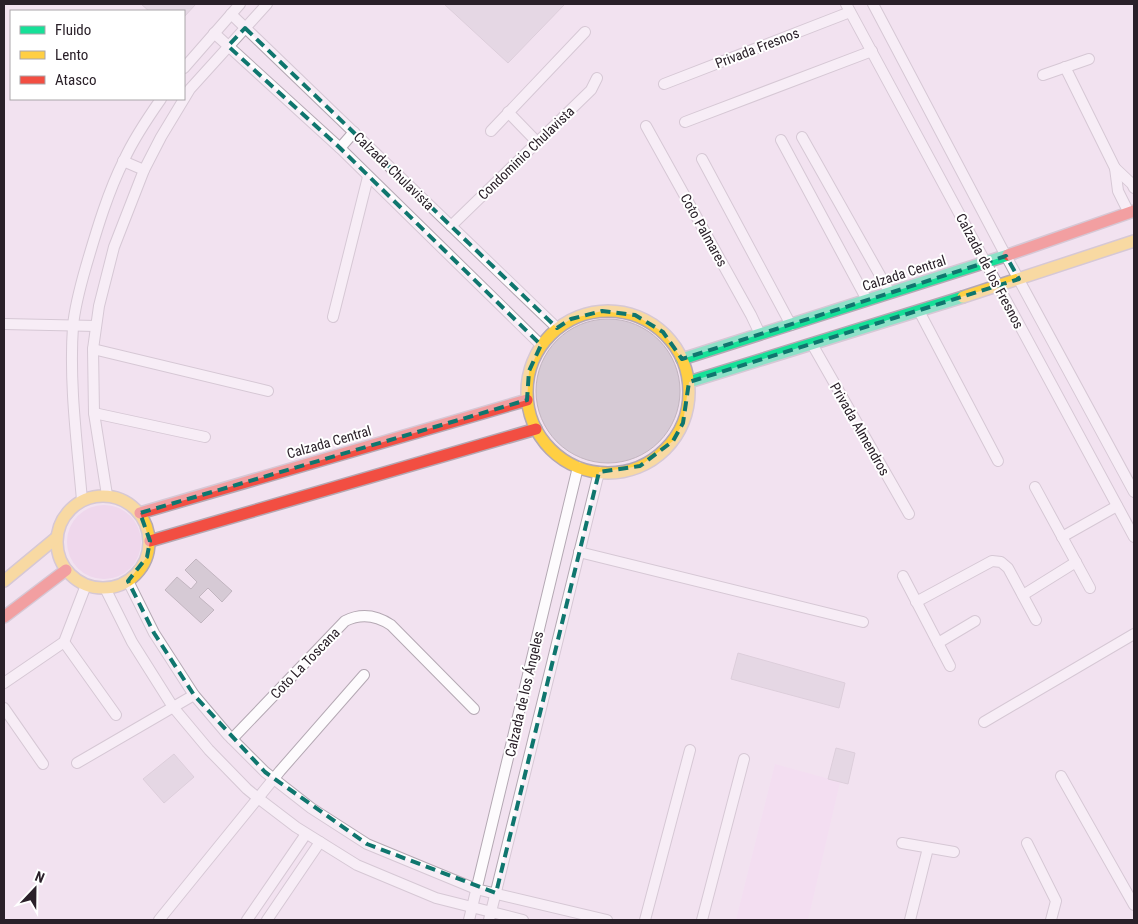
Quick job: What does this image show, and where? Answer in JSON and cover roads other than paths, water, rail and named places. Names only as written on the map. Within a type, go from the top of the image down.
[{"type":"street","points":[[185,67],[240,4]]},
{"type":"street","points":[[185,97],[190,89],[267,4]]},
{"type":"street","name":"Calzada de los Fresnos","points":[[873,4],[1006,256],[1134,492]]},
{"type":"street","name":"Calzada de los Fresnos","points":[[848,8],[1134,537]]},
{"type":"street","name":"Privada Fresnos","points":[[664,84],[848,8]]},
{"type":"street","name":"Calzada Chulavista","points":[[231,14],[557,328]]},
{"type":"street","points":[[490,131],[585,32]]},
{"type":"street","name":"Calzada Chulavista","points":[[214,33],[340,148],[541,345]]},
{"type":"street","points":[[686,122],[872,51]]},
{"type":"street","points":[[1043,75],[1089,59]]},
{"type":"street","points":[[1065,67],[1115,168],[1118,191],[1132,212]]},
{"type":"street","name":"Condominio Chulavista","points":[[451,226],[591,90],[597,78]]},
{"type":"street","points":[[82,500],[72,363],[77,301],[94,240],[123,161],[142,127],[160,100]]},
{"type":"street","points":[[107,495],[94,413],[93,349],[96,326],[114,247],[144,170],[183,100]]},
{"type":"street","points":[[508,112],[537,142]]},
{"type":"street","name":"Coto Palmares","points":[[646,126],[760,334]]},
{"type":"street","points":[[340,148],[354,132]]},
{"type":"street","points":[[802,138],[890,293]]},
{"type":"street","points":[[781,140],[867,300]]},
{"type":"street","points":[[702,160],[791,325]]},
{"type":"street","points":[[123,161],[144,170]]},
{"type":"street","points":[[1115,168],[1134,188]]},
{"type":"street","points":[[333,317],[368,176]]},
{"type":"street","name":"Calzada Central","points":[[682,358],[985,263],[1132,212]]},
{"type":"street","points":[[689,382],[920,311],[1134,241]]},
{"type":"street","points":[[602,311],[619,311],[635,315],[650,322],[674,344],[682,358],[689,382],[688,403],[683,423],[673,441],[658,456],[640,466],[620,472],[598,472],[578,467],[554,452],[536,429],[530,415],[527,386],[534,358],[541,345],[557,328],[571,319],[586,314],[602,311]]},
{"type":"street","points":[[920,311],[998,461]]},
{"type":"street","points":[[4,324],[96,326]]},
{"type":"street","name":"Privada Almendros","points":[[812,344],[909,514]]},
{"type":"street","points":[[93,349],[268,391]]},
{"type":"street","name":"Calzada Central","points":[[140,512],[527,400]]},
{"type":"street","points":[[94,413],[205,437]]},
{"type":"street","points":[[150,541],[536,429]]},
{"type":"street","name":"Calzada de los Ángeles","points":[[469,920],[578,467]]},
{"type":"street","name":"Calzada de los Ángeles","points":[[490,916],[598,472]]},
{"type":"street","points":[[1035,487],[1090,588]]},
{"type":"street","points":[[107,495],[120,498],[140,512],[147,526],[150,541],[147,557],[140,570],[128,581],[117,586],[105,588],[86,585],[66,570],[59,555],[56,538],[60,523],[69,510],[82,500],[94,496],[107,495]]},
{"type":"street","points":[[1062,537],[1117,506]]},
{"type":"street","points":[[4,581],[56,538]]},
{"type":"street","points":[[579,552],[863,622]]},
{"type":"street","points":[[916,602],[992,561],[1001,562],[1008,568],[1036,620]]},
{"type":"street","points":[[1023,596],[1076,562]]},
{"type":"street","points":[[4,617],[66,570]]},
{"type":"street","points":[[903,576],[950,666]]},
{"type":"street","points":[[128,581],[154,633],[194,695],[232,739],[274,779],[311,808],[367,844],[476,888],[607,920]]},
{"type":"street","points":[[4,683],[64,642],[86,585]]},
{"type":"street","points":[[105,588],[132,642],[173,707],[209,750],[258,798],[306,834],[358,865],[436,898],[472,908],[490,916],[523,920]]},
{"type":"street","name":"Coto La Toscana","points":[[232,739],[345,621],[361,616],[378,618],[391,625],[474,709]]},
{"type":"street","points":[[938,643],[976,621]]},
{"type":"street","points":[[984,722],[1134,634]]},
{"type":"street","points":[[64,642],[116,715]]},
{"type":"street","points":[[159,920],[258,798],[364,675]]},
{"type":"street","points":[[77,763],[194,695]]},
{"type":"street","points":[[4,708],[43,764]]},
{"type":"street","points":[[645,920],[690,750]]},
{"type":"street","points":[[702,920],[744,759]]},
{"type":"street","points":[[1060,776],[1134,905]]},
{"type":"street","points":[[247,920],[306,834]]},
{"type":"street","points":[[267,920],[320,842]]},
{"type":"street","points":[[902,843],[954,852]]},
{"type":"street","points":[[1027,843],[1056,902],[1050,920]]},
{"type":"street","points":[[910,920],[928,848]]}]
